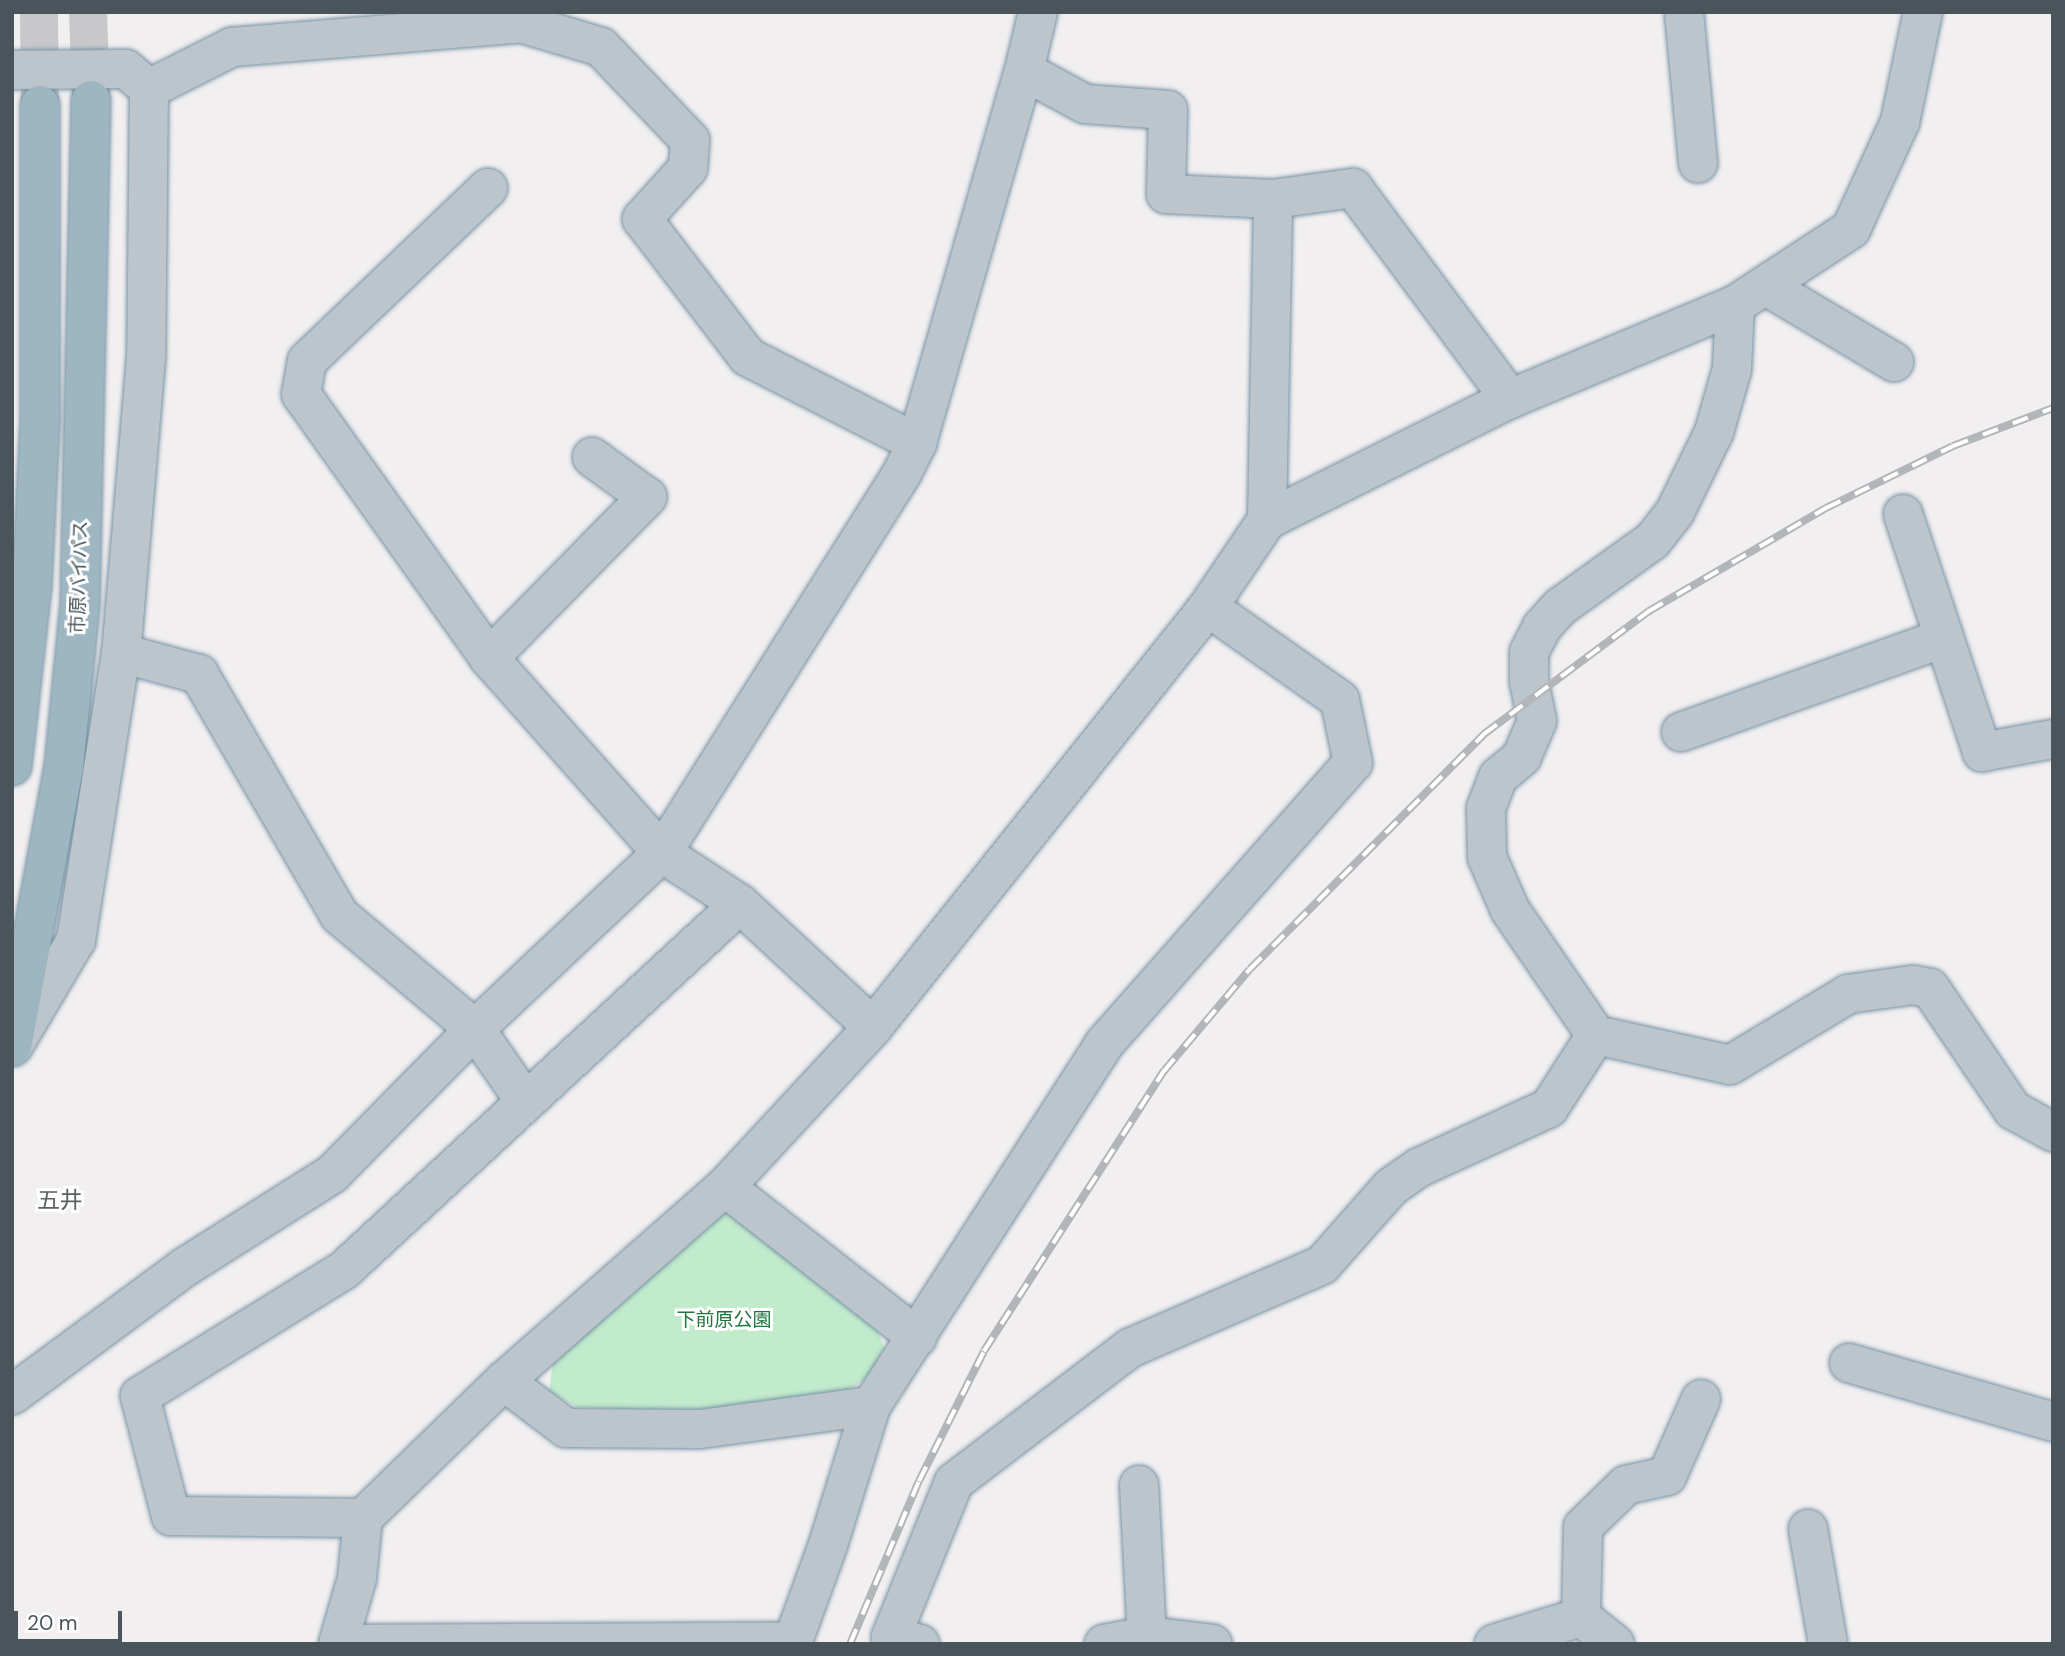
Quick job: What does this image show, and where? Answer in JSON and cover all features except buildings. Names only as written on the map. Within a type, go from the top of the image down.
[{"type":"highway","name":"市原バイパス","points":[[12,1047],[64,767],[80,603],[90,100]]},
{"type":"highway","points":[[12,766],[32,585],[38,460],[40,105]]},
{"type":"street","points":[[12,1395],[185,1267],[332,1174],[475,1029],[662,853],[902,473],[917,443],[1024,71],[1038,12]]},
{"type":"street","points":[[1684,12],[1699,163]]},
{"type":"street","points":[[338,1644],[357,1578],[363,1518],[503,1381],[725,1187],[873,1027],[1209,607],[1267,520],[1510,399],[1750,296],[1851,229],[1900,122],[1923,12]]},
{"type":"street","points":[[149,89],[232,47],[521,23],[601,47],[690,140],[688,167],[642,219],[748,357],[917,443]]},
{"type":"street","points":[[12,70],[126,69],[149,89],[146,358],[121,653],[76,940],[12,1047]]},
{"type":"street","points":[[1024,71],[1085,104],[1168,110],[1166,194],[1273,200],[1353,188],[1510,399]]},
{"type":"street","points":[[488,188],[307,361],[301,394],[489,658],[662,853],[740,904],[873,1027]]},
{"type":"street","points":[[1267,520],[1273,200]]},
{"type":"street","points":[[1750,296],[1894,362]]},
{"type":"street","points":[[1750,296],[1714,432],[1675,512],[1652,541],[1560,607],[1542,627],[1529,652],[1529,681],[1537,721],[1522,757],[1498,777],[1486,810],[1487,857],[1510,910],[1596,1035],[1730,1065],[1848,994],[1913,985],[1930,988],[2012,1110],[2053,1132]]},
{"type":"street","points":[[489,658],[647,498],[592,457]]},
{"type":"street","points":[[1903,514],[1982,752],[2053,739]]},
{"type":"street","points":[[355,1644],[792,1643],[828,1545],[871,1406],[1104,1044],[1353,763],[1340,700],[1209,607]]},
{"type":"street","points":[[1681,732],[1944,638]]},
{"type":"street","points":[[121,653],[199,674],[339,915],[475,1029],[525,1101]]},
{"type":"street","points":[[363,1518],[171,1516],[140,1396],[344,1270],[740,904]]},
{"type":"street","points":[[920,1644],[891,1637],[954,1482],[1130,1348],[1322,1265],[1391,1187],[1420,1167],[1549,1108],[1596,1035]]},
{"type":"street","points":[[725,1187],[917,1337]]},
{"type":"street","points":[[1849,1363],[2053,1422]]},
{"type":"street","points":[[503,1381],[566,1428],[700,1429],[871,1406]]},
{"type":"street","points":[[1581,1617],[1583,1527],[1626,1485],[1667,1476],[1701,1399]]},
{"type":"street","points":[[1139,1485],[1147,1636]]},
{"type":"street","points":[[1808,1529],[1828,1644]]},
{"type":"street","points":[[1494,1644],[1581,1617]]},
{"type":"street","points":[[1581,1617],[1615,1644]]},
{"type":"street","points":[[1104,1644],[1147,1636],[1213,1644]]},
{"type":"green space","name":"下前原公園","points":[[709,1211],[735,1214],[876,1324],[884,1348],[871,1375],[849,1390],[700,1414],[577,1407],[549,1392],[553,1361]]},
{"type":"tunnel","points":[[39,12],[40,102]]},
{"type":"tunnel","points":[[88,12],[91,100]]},
{"type":"railway","points":[[850,1644],[919,1481],[984,1351],[1164,1071],[1250,969],[1484,734],[1649,611],[1826,508],[1953,446],[2053,408]]},
{"type":"district","name":"五井","points":[[60,1200]]}]
